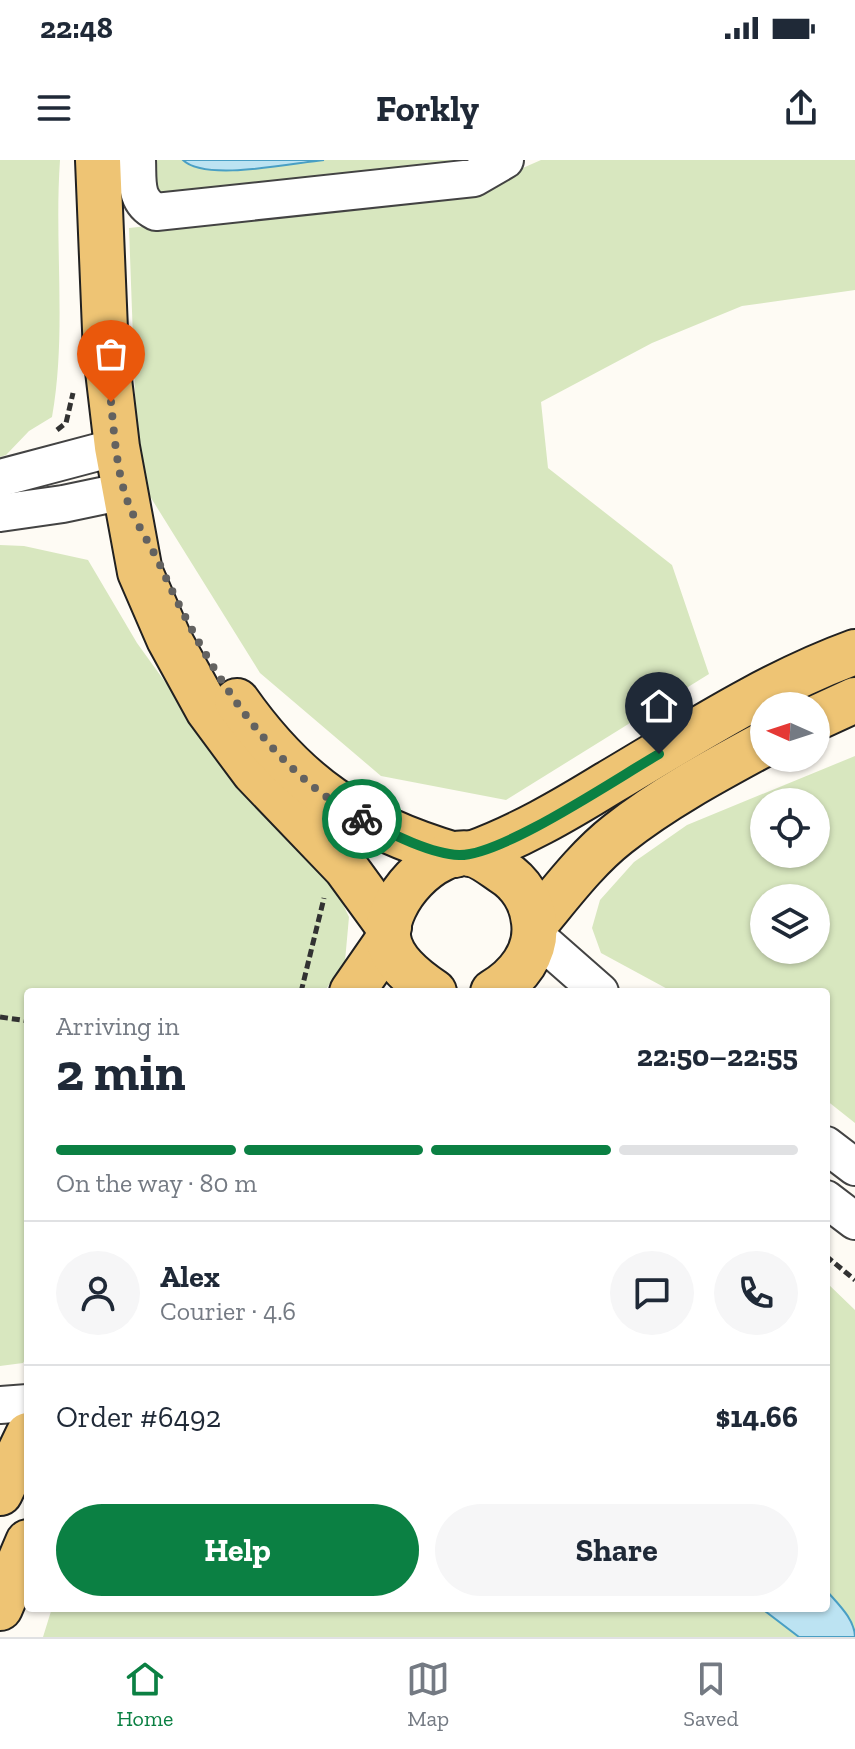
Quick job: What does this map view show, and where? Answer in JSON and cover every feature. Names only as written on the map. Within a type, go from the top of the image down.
[{"type":"main road","points":[[98,160],[106,354],[117,447],[140,572],[169,639],[208,710],[254,772],[346,868],[389,933],[398,959],[408,972],[429,988]]},
{"type":"main road","points":[[127,497],[193,633],[245,712],[287,762],[323,794],[358,818],[420,844],[463,855],[511,877],[522,889],[530,905],[534,929],[530,953],[509,982],[499,988]]},
{"type":"main road","points":[[355,988],[389,933],[399,898],[422,872],[506,841],[757,697],[817,666],[855,652]]},
{"type":"main road","points":[[830,712],[855,700]]},
{"type":"main road","points":[[534,929],[579,872],[617,834],[687,788],[750,752]]},
{"type":"main road","points":[[0,1493],[24,1443]]},
{"type":"main road","points":[[0,1608],[24,1551]]},
{"type":"street","points":[[137,160],[139,196],[156,212],[474,178],[505,160]]},
{"type":"street","points":[[0,478],[117,447]]},
{"type":"street","points":[[0,513],[127,497]]},
{"type":"street","points":[[534,929],[596,988]]},
{"type":"street","points":[[830,1148],[855,1167]]},
{"type":"street","points":[[830,1202],[855,1221]]},
{"type":"street","points":[[0,1405],[24,1403]]},
{"type":"path","points":[[302,988],[325,896]]},
{"type":"path","points":[[0,1017],[24,1020]]},
{"type":"path","points":[[830,1259],[855,1280]]},
{"type":"green space","points":[[0,160],[60,160],[60,321],[52,417],[29,431],[6,455],[0,457]]},
{"type":"green space","points":[[150,160],[491,160],[470,170],[151,193]]},
{"type":"green space","points":[[541,160],[855,160],[855,290],[742,306],[652,343],[541,402],[548,468],[672,565],[709,674],[506,800],[381,776],[260,673],[138,477],[129,228],[471,191]]},
{"type":"green space","points":[[0,545],[24,546],[88,560],[137,643],[212,747],[317,850],[349,917],[345,961],[327,988],[24,988],[24,1361],[0,1366]]},
{"type":"green space","points":[[855,756],[855,1123],[830,1103],[830,988],[666,988],[601,953],[592,928],[600,900],[634,862],[687,825],[750,799],[750,868],[830,868],[830,788],[777,788],[816,772],[830,772],[830,766]]},
{"type":"green space","points":[[830,1286],[855,1310],[855,1637],[43,1637],[51,1612],[830,1612]]},
{"type":"water","points":[[183,160],[324,160],[210,170]]},
{"type":"water","points":[[830,1595],[849,1618],[855,1637],[799,1637],[766,1612],[830,1612]]},
{"type":"way so far","points":[[111,402],[128,504],[193,633],[245,712],[287,762],[340,807],[362,819]]},
{"type":"route","points":[[362,819],[420,844],[455,855],[471,854],[506,841],[548,819],[659,754]]}]
